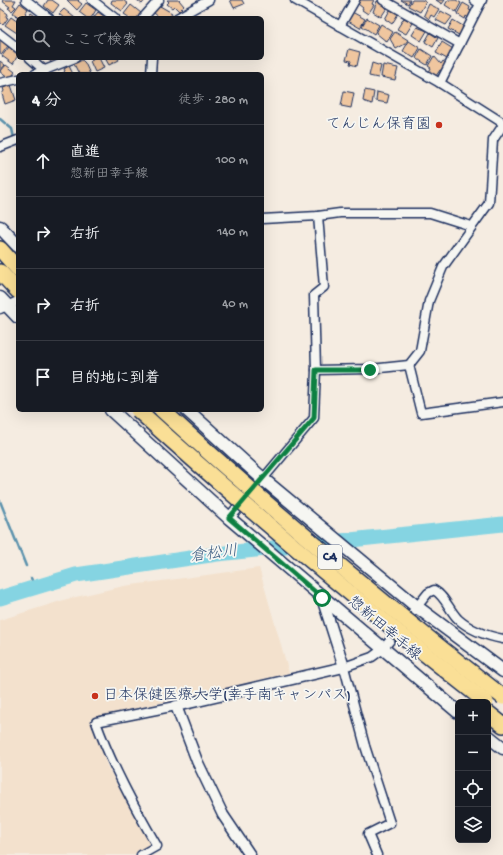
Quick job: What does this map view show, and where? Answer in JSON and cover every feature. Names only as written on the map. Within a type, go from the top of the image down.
[{"type":"highway","points":[[0,249],[16,267]]},
{"type":"highway","points":[[0,272],[16,289]]},
{"type":"highway","name":"C4","points":[[140,412],[281,536],[482,699]]},
{"type":"highway","name":"C4","points":[[164,412],[258,496],[392,610],[503,697]]},
{"type":"highway","points":[[430,658],[447,681],[470,699]]},
{"type":"highway","points":[[452,658],[482,673],[503,687]]},
{"type":"highway","name":"C4","points":[[491,706],[503,715]]},
{"type":"highway","points":[[491,715],[503,725]]},
{"type":"main road","points":[[0,226],[16,244]]},
{"type":"main road","points":[[6,303],[16,315]]},
{"type":"main road","name":"惣新田幸手線","points":[[113,412],[229,518],[455,709]]},
{"type":"main road","points":[[189,412],[263,479],[417,607],[503,671]]},
{"type":"main road","points":[[491,738],[503,748]]},
{"type":"street","points":[[26,0],[47,16]]},
{"type":"street","points":[[92,0],[112,16]]},
{"type":"street","points":[[148,16],[159,0]]},
{"type":"street","points":[[181,16],[209,0]]},
{"type":"street","points":[[295,0],[440,83],[503,124],[493,140],[489,203],[443,267],[429,301],[420,351],[409,365],[370,370],[316,370]]},
{"type":"street","points":[[340,26],[355,0]]},
{"type":"street","points":[[383,0],[460,44]]},
{"type":"street","points":[[440,83],[460,44],[479,1]]},
{"type":"street","points":[[0,34],[16,46]]},
{"type":"street","points":[[32,60],[45,71]]},
{"type":"street","points":[[42,72],[70,60]]},
{"type":"street","points":[[151,72],[152,60]]},
{"type":"street","points":[[0,83],[16,79]]},
{"type":"street","points":[[0,147],[16,141]]},
{"type":"street","points":[[264,219],[318,216],[340,213],[430,213],[471,226]]},
{"type":"street","points":[[229,518],[314,418],[316,370],[314,294],[324,287],[318,216]]},
{"type":"street","points":[[409,365],[421,413],[503,402]]},
{"type":"street","points":[[141,855],[157,846],[128,795],[106,749],[96,722],[176,706],[344,667],[372,657],[383,649],[428,593],[434,590],[439,592],[458,618],[484,635],[503,639]]},
{"type":"street","points":[[322,598],[344,667],[365,746],[390,823],[368,834],[377,855]]},
{"type":"street","points":[[176,706],[197,760],[223,815],[250,855]]},
{"type":"shaded area","name":"日本保健医療大学(幸手南キャンパス)","points":[[259,568],[289,673],[90,719],[107,766],[151,845],[132,855],[0,855],[0,620],[67,599],[124,586]]},
{"type":"building","points":[[16,0],[13,5],[16,7],[12,11],[8,8],[10,7],[2,1]]},
{"type":"building","points":[[48,0],[52,0],[59,5],[53,13],[44,6]]},
{"type":"building","points":[[67,0],[79,0],[78,1],[82,4],[77,10]]},
{"type":"building","points":[[112,0],[123,0],[128,4],[122,11],[111,3]]},
{"type":"building","points":[[137,0],[145,0],[142,4]]},
{"type":"building","points":[[167,0],[179,0],[184,6],[179,11],[174,6],[172,8],[167,4],[169,2]]},
{"type":"building","points":[[230,0],[242,0],[244,4],[234,8]]},
{"type":"building","points":[[360,0],[374,0],[372,4],[374,5],[368,14],[362,10],[363,8],[358,4]]},
{"type":"building","points":[[401,0],[410,0],[408,4]]},
{"type":"building","points":[[412,0],[422,0],[426,2],[420,12],[408,6]]},
{"type":"building","points":[[436,0],[445,0],[442,4]]},
{"type":"building","points":[[448,0],[456,0],[461,3],[456,12],[445,5]]},
{"type":"building","points":[[377,1],[387,8],[381,17],[373,12]]},
{"type":"building","points":[[20,3],[28,9],[25,13],[28,16],[17,16],[13,13]]},
{"type":"building","points":[[86,3],[96,10],[92,16],[84,16],[79,12]]},
{"type":"building","points":[[463,3],[470,7],[469,10],[474,12],[470,19],[466,16],[465,19],[457,14]]},
{"type":"building","points":[[429,4],[439,9],[434,17],[431,15],[429,19],[424,15]]},
{"type":"building","points":[[131,5],[141,13],[139,16],[127,16],[124,14]]},
{"type":"building","points":[[160,6],[172,13],[171,16],[158,16],[154,13]]},
{"type":"building","points":[[0,8],[8,14],[6,17],[8,18],[3,25],[0,22]]},
{"type":"building","points":[[64,9],[73,16],[62,16],[59,14]]},
{"type":"building","points":[[390,10],[398,14],[392,24],[385,19]]},
{"type":"building","points":[[441,11],[452,17],[446,25],[436,20]]},
{"type":"building","points":[[98,12],[104,16],[95,16]]},
{"type":"building","points":[[352,12],[365,19],[360,28],[348,21]]},
{"type":"building","points":[[11,17],[16,21],[16,32],[5,25]]},
{"type":"building","points":[[367,18],[379,25],[374,34],[362,26]]},
{"type":"building","points":[[404,18],[413,23],[406,34],[397,29]]},
{"type":"building","points":[[453,20],[463,26],[463,29],[459,35],[448,29]]},
{"type":"building","points":[[381,24],[393,32],[387,42],[376,33]]},
{"type":"building","points":[[417,27],[427,31],[421,41],[412,35]]},
{"type":"building","points":[[395,32],[408,40],[405,44],[396,49],[390,39]]},
{"type":"building","points":[[430,33],[438,38],[433,47],[425,42]]},
{"type":"building","points":[[0,39],[8,46],[2,54],[0,53]]},
{"type":"building","points":[[409,41],[420,48],[414,58],[403,51]]},
{"type":"building","points":[[442,42],[455,50],[449,60],[436,53]]},
{"type":"building","points":[[9,47],[16,53],[16,59],[13,64],[2,56]]},
{"type":"building","points":[[349,49],[360,52],[357,66],[350,64],[351,61],[346,60]]},
{"type":"building","points":[[421,49],[432,56],[427,65],[416,58]]},
{"type":"building","points":[[434,56],[441,64],[443,61],[447,64],[443,71],[440,70],[436,76],[429,72],[431,68],[428,66]]},
{"type":"building","points":[[49,60],[57,60],[54,64]]},
{"type":"building","points":[[82,60],[89,72],[78,72],[74,64]]},
{"type":"building","points":[[100,60],[104,68],[95,72],[90,61]]},
{"type":"building","points":[[106,60],[119,60],[109,65]]},
{"type":"building","points":[[0,61],[5,65],[0,71]]},
{"type":"building","points":[[372,63],[381,66],[378,78],[369,76]]},
{"type":"building","points":[[6,65],[15,72],[11,78],[8,78],[0,72]]},
{"type":"building","points":[[383,65],[398,68],[395,80],[381,77]]},
{"type":"building","points":[[69,66],[72,72],[64,72],[64,69]]},
{"type":"building","points":[[11,85],[16,100],[5,104],[2,94],[4,91],[3,88]]},
{"type":"building","points":[[365,90],[374,92],[372,104],[363,101]]},
{"type":"building","points":[[344,91],[354,93],[351,108],[341,106]]},
{"type":"building","points":[[377,92],[389,95],[387,103],[376,101]]},
{"type":"waterway","points":[[0,119],[12,129],[14,138]]},
{"type":"waterway","points":[[0,501],[26,566]]},
{"type":"waterway","name":"倉松川","points":[[0,598],[76,575],[217,554],[503,524]]},
{"type":"waterway","points":[[31,578],[35,587]]},
{"type":"place","name":"てんじん保育園","points":[[439,125]]},
{"type":"place","name":"日本保健医療大学(幸手南キャンパス)","points":[[95,696]]},
{"type":"route","points":[[322,598],[229,518],[314,418],[316,370],[370,370]]}]
